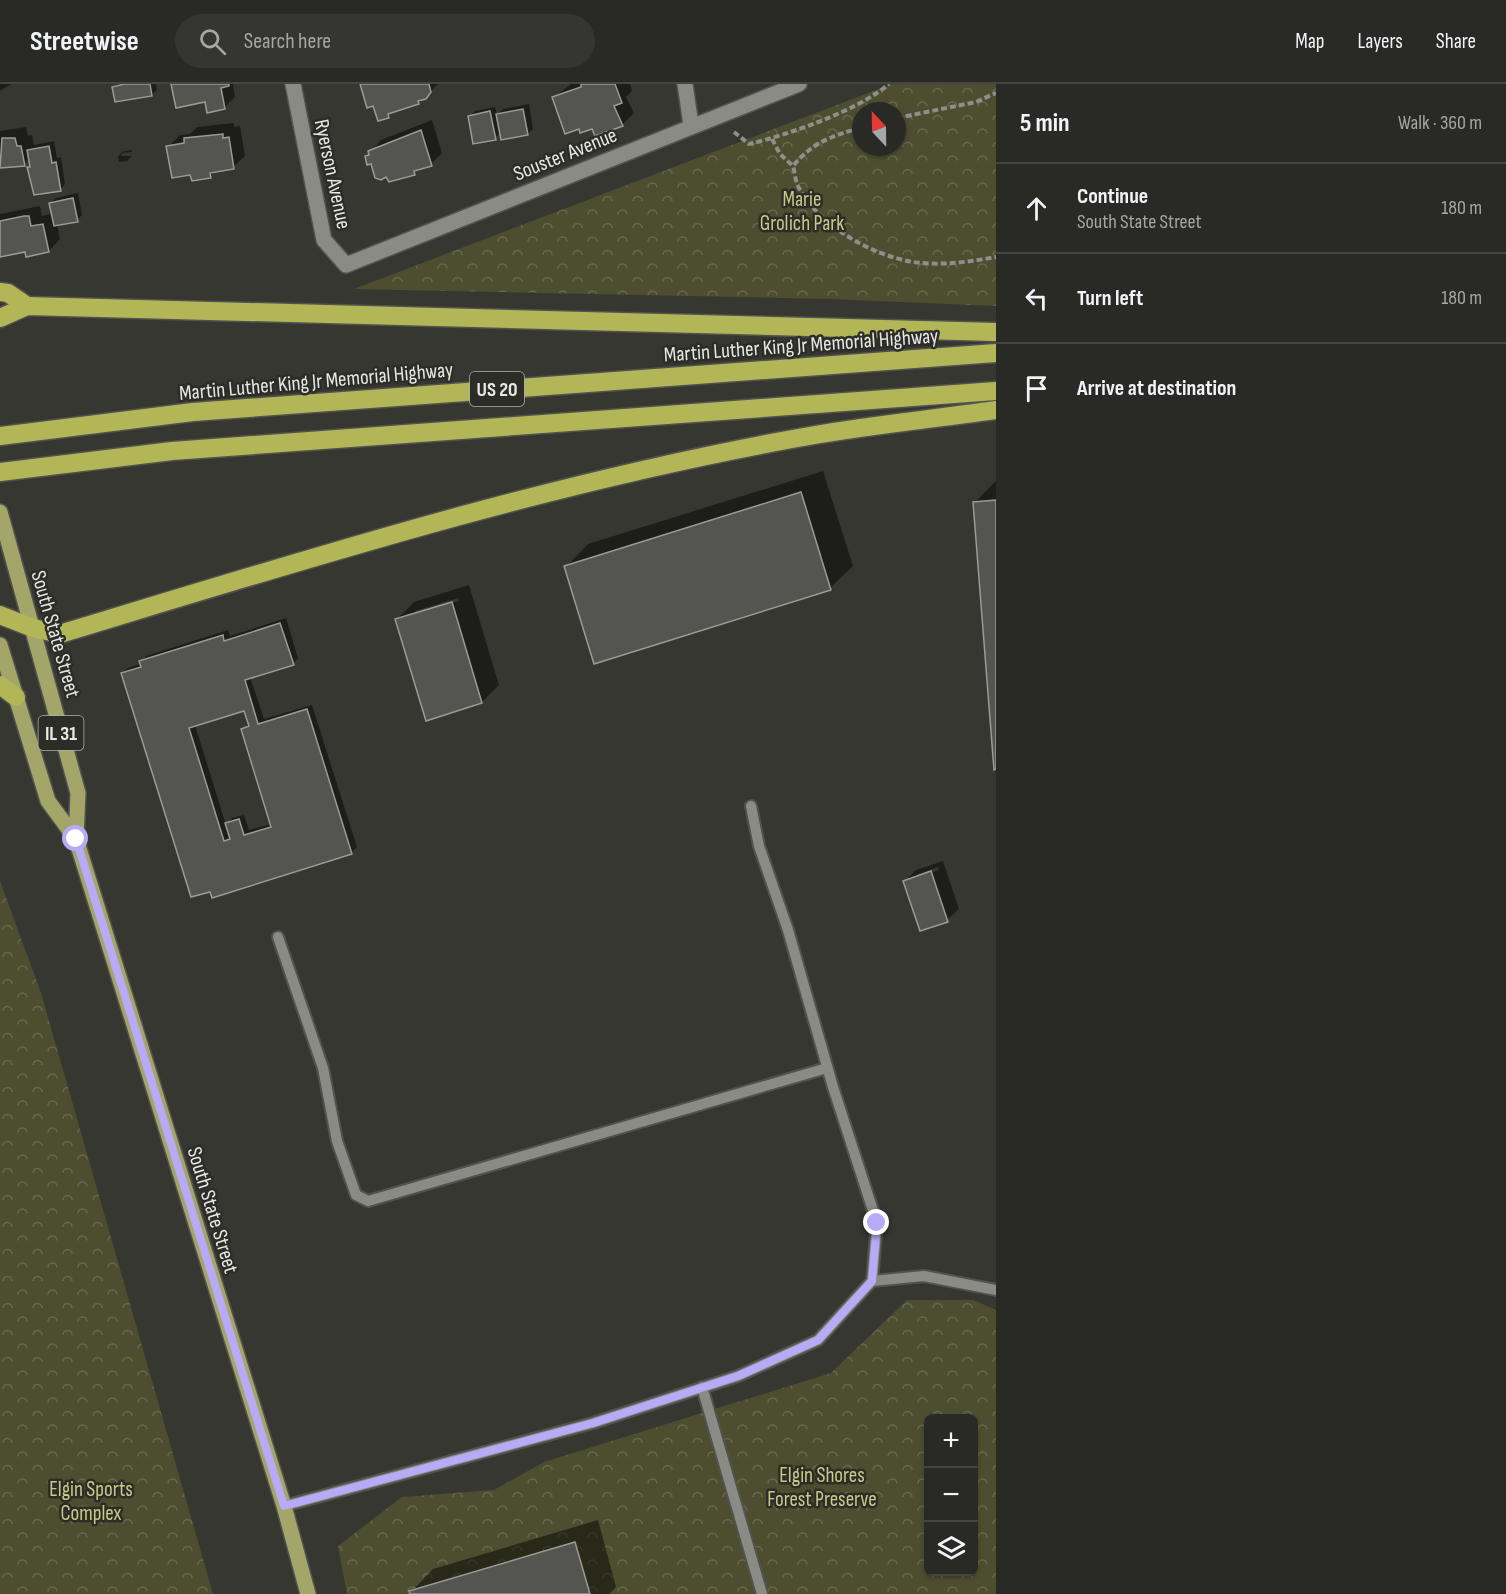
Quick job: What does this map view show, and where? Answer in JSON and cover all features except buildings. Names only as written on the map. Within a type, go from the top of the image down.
[{"type":"highway","points":[[0,292],[8,293],[27,306]]},
{"type":"highway","points":[[0,318],[27,306],[996,332]]},
{"type":"highway","name":"Martin Luther King Jr Memorial Highway","points":[[0,436],[193,412],[996,353]]},
{"type":"highway","name":"US 20","points":[[0,471],[196,449],[996,391]]},
{"type":"highway","points":[[0,615],[33,628],[60,634],[408,529],[616,477],[809,436],[996,410]]},
{"type":"highway","points":[[0,685],[16,697]]},
{"type":"main road","name":"South State Street","points":[[0,512],[78,794],[76,839]]},
{"type":"main road","name":"South State Street","points":[[0,645],[48,801],[76,839],[284,1506],[308,1594]]},
{"type":"street","name":"Ryerson Avenue","points":[[293,84],[324,240],[346,265]]},
{"type":"street","points":[[685,84],[691,126]]},
{"type":"street","name":"Souster Avenue","points":[[346,265],[799,84]]},
{"type":"lane","points":[[284,1506],[593,1423],[738,1376],[818,1340],[872,1281],[877,1223],[827,1068],[788,930],[759,846],[751,806]]},
{"type":"lane","points":[[278,936],[323,1068],[337,1141],[356,1195],[368,1201],[827,1068]]},
{"type":"lane","points":[[872,1281],[924,1276],[996,1290]]},
{"type":"lane","points":[[702,1387],[762,1594]]},
{"type":"path","points":[[733,129],[748,144],[772,139],[874,97],[889,84]]},
{"type":"path","points":[[906,116],[976,102],[996,93]]},
{"type":"path","points":[[793,166],[807,149],[852,130]]},
{"type":"path","points":[[772,139],[780,154],[793,166],[798,187],[820,214],[852,242],[912,262],[966,262],[996,257]]},
{"type":"green space","name":"Marie Grolich Park","points":[[892,84],[996,84],[996,306],[830,299],[354,289]]},
{"type":"green space","name":"Elgin Sports Complex","points":[[0,881],[41,993],[213,1594],[0,1594]]},
{"type":"green space","name":"Elgin Shores Forest Preserve","points":[[907,1300],[973,1300],[996,1310],[996,1594],[347,1594],[338,1546],[402,1497],[494,1490],[544,1462],[831,1373]]},
{"type":"route","points":[[76,839],[284,1506],[593,1423],[738,1376],[818,1340],[872,1281],[877,1223]]}]
